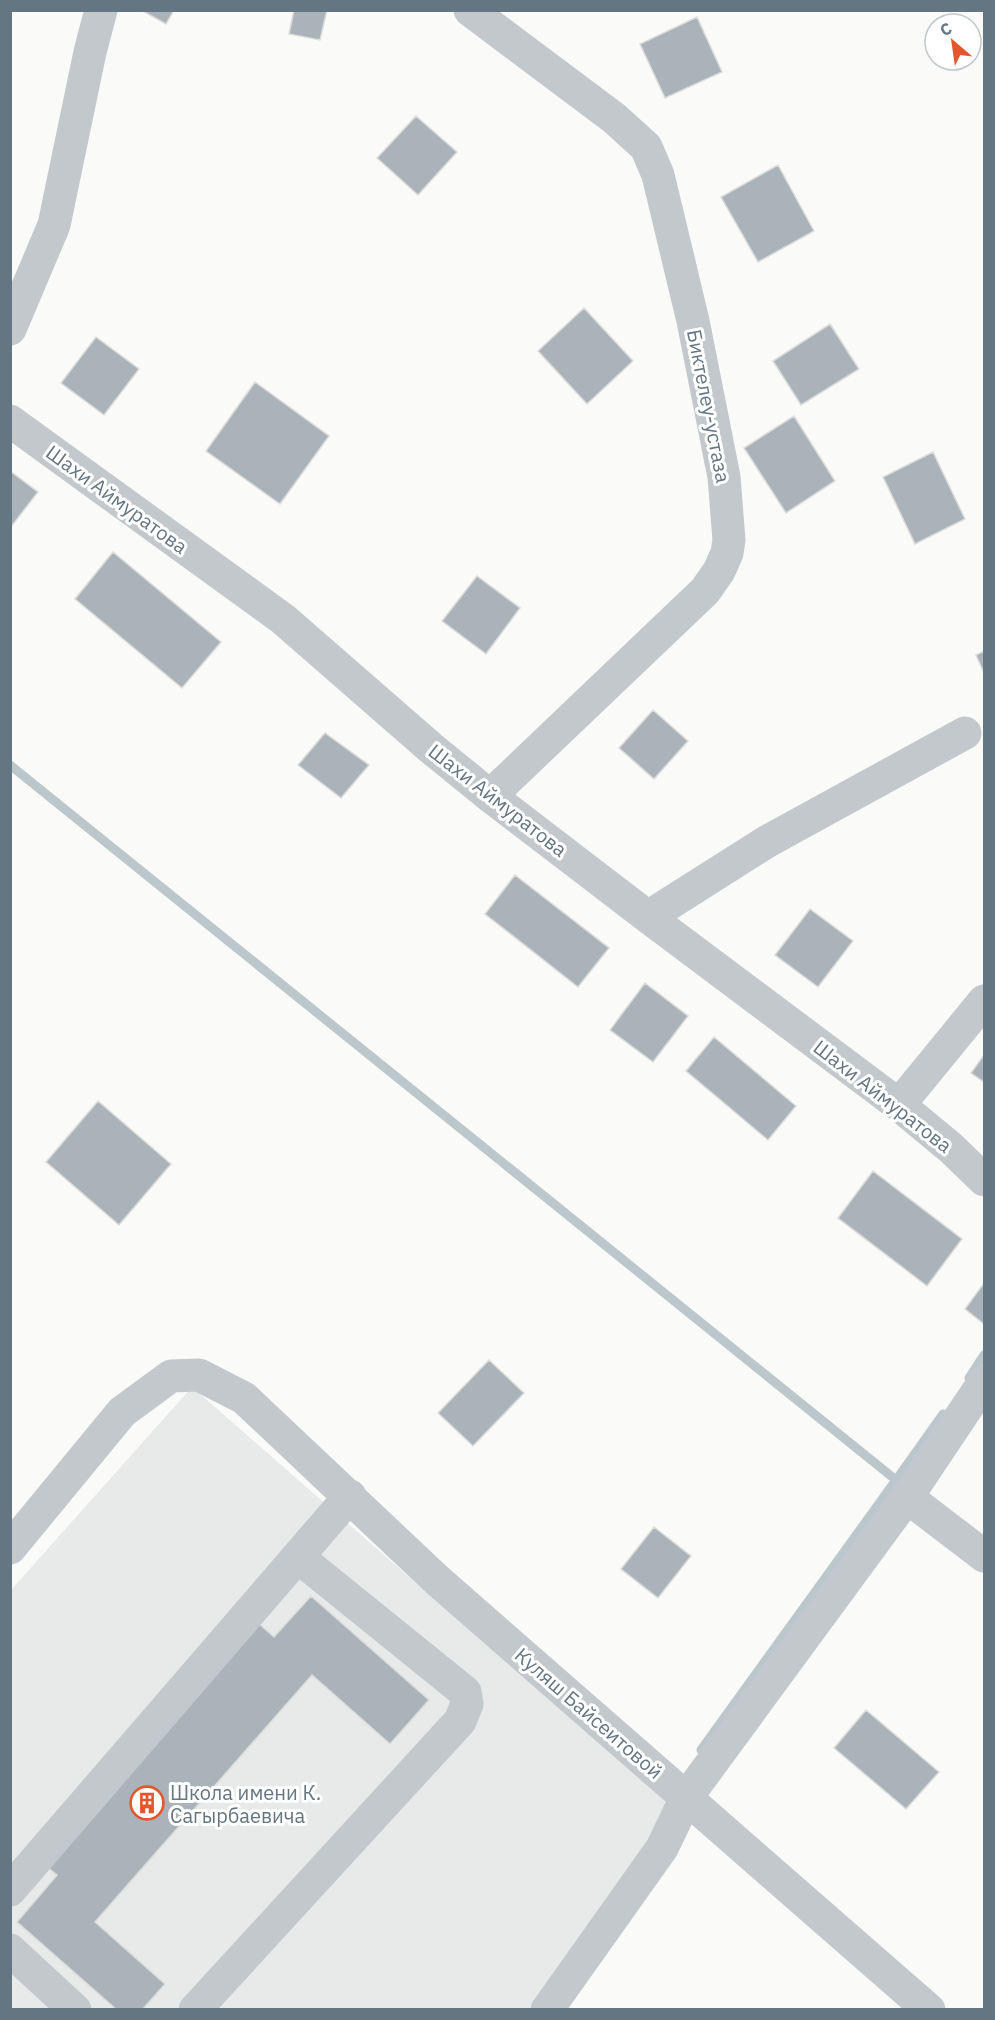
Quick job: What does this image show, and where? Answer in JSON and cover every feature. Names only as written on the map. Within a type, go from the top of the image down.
[{"type":"street","points":[[10,329],[54,225],[101,10]]},
{"type":"street","name":"Биктелеу-устаза","points":[[470,10],[614,118],[646,147],[658,175],[693,321],[724,477],[729,540],[727,553],[705,591],[490,796]]},
{"type":"street","name":"Шахи Аймуратова","points":[[10,421],[283,619],[431,748],[490,796],[898,1105],[951,1148],[984,1180]]},
{"type":"street","points":[[648,917],[768,841],[965,733]]},
{"type":"street","points":[[898,1105],[984,1001]]},
{"type":"street","name":"Куляш Байсеитовой","points":[[10,1548],[122,1412],[171,1376],[199,1375],[244,1398],[437,1580],[929,2010]]},
{"type":"street","points":[[547,2010],[662,1848],[686,1798],[907,1497],[984,1382]]},
{"type":"street","points":[[10,1890],[350,1496]]},
{"type":"street","points":[[907,1497],[984,1556]]},
{"type":"street","points":[[195,2010],[460,1721],[467,1704],[465,1692],[298,1557]]},
{"type":"street","points":[[10,1950],[75,2010]]},
{"type":"shaded area","points":[[192,1387],[672,1807],[530,2009],[11,2010],[11,1590]]},
{"type":"building","points":[[141,10],[174,10],[166,24]]},
{"type":"building","points":[[294,10],[327,10],[320,40],[289,34]]},
{"type":"building","points":[[697,17],[722,72],[665,98],[640,44]]},
{"type":"building","points":[[416,116],[457,152],[418,195],[377,158]]},
{"type":"building","points":[[778,165],[814,231],[758,262],[721,197]]},
{"type":"building","points":[[584,308],[633,361],[587,404],[538,351]]},
{"type":"building","points":[[830,324],[859,369],[801,405],[773,361]]},
{"type":"building","points":[[96,337],[139,369],[104,415],[61,383]]},
{"type":"building","points":[[255,382],[329,436],[280,504],[206,451]]},
{"type":"building","points":[[794,416],[835,481],[786,513],[744,448]]},
{"type":"building","points":[[933,452],[965,519],[915,544],[883,477]]},
{"type":"building","points":[[10,471],[38,492],[10,528]]},
{"type":"building","points":[[113,552],[221,642],[182,688],[75,599]]},
{"type":"building","points":[[477,576],[520,608],[486,654],[442,621]]},
{"type":"building","points":[[984,651],[984,673],[976,655]]},
{"type":"building","points":[[653,710],[688,741],[654,779],[619,748]]},
{"type":"building","points":[[325,733],[369,765],[341,798],[298,765]]},
{"type":"building","points":[[515,875],[609,948],[578,987],[485,914]]},
{"type":"building","points":[[810,909],[853,941],[818,987],[775,955]]},
{"type":"building","points":[[645,983],[688,1016],[653,1062],[610,1030]]},
{"type":"building","points":[[714,1037],[796,1106],[768,1140],[686,1071]]},
{"type":"building","points":[[984,1055],[984,1082],[971,1073]]},
{"type":"building","points":[[98,1101],[171,1164],[119,1225],[46,1162]]},
{"type":"building","points":[[873,1171],[962,1239],[927,1286],[838,1218]]},
{"type":"building","points":[[984,1283],[984,1324],[965,1309]]},
{"type":"building","points":[[489,1360],[524,1393],[473,1446],[438,1413]]},
{"type":"building","points":[[654,1527],[691,1556],[658,1598],[621,1569]]},
{"type":"building","name":"Школа имени К. Сагырбаевича","points":[[311,1596],[429,1700],[390,1744],[312,1675],[95,1922],[165,1984],[142,2010],[117,2010],[17,1922],[57,1875],[42,1863],[256,1621],[274,1637]]},
{"type":"building","points":[[866,1710],[939,1772],[906,1809],[834,1748]]},
{"type":"waterway","points":[[10,765],[896,1480],[701,1750]]},
{"type":"waterway","points":[[969,1378],[984,1355]]},
{"type":"waterway","points":[[896,1480],[943,1414]]},
{"type":"place","name":"Школа имени К. Сагырбаевича","points":[[147,1803]]}]
